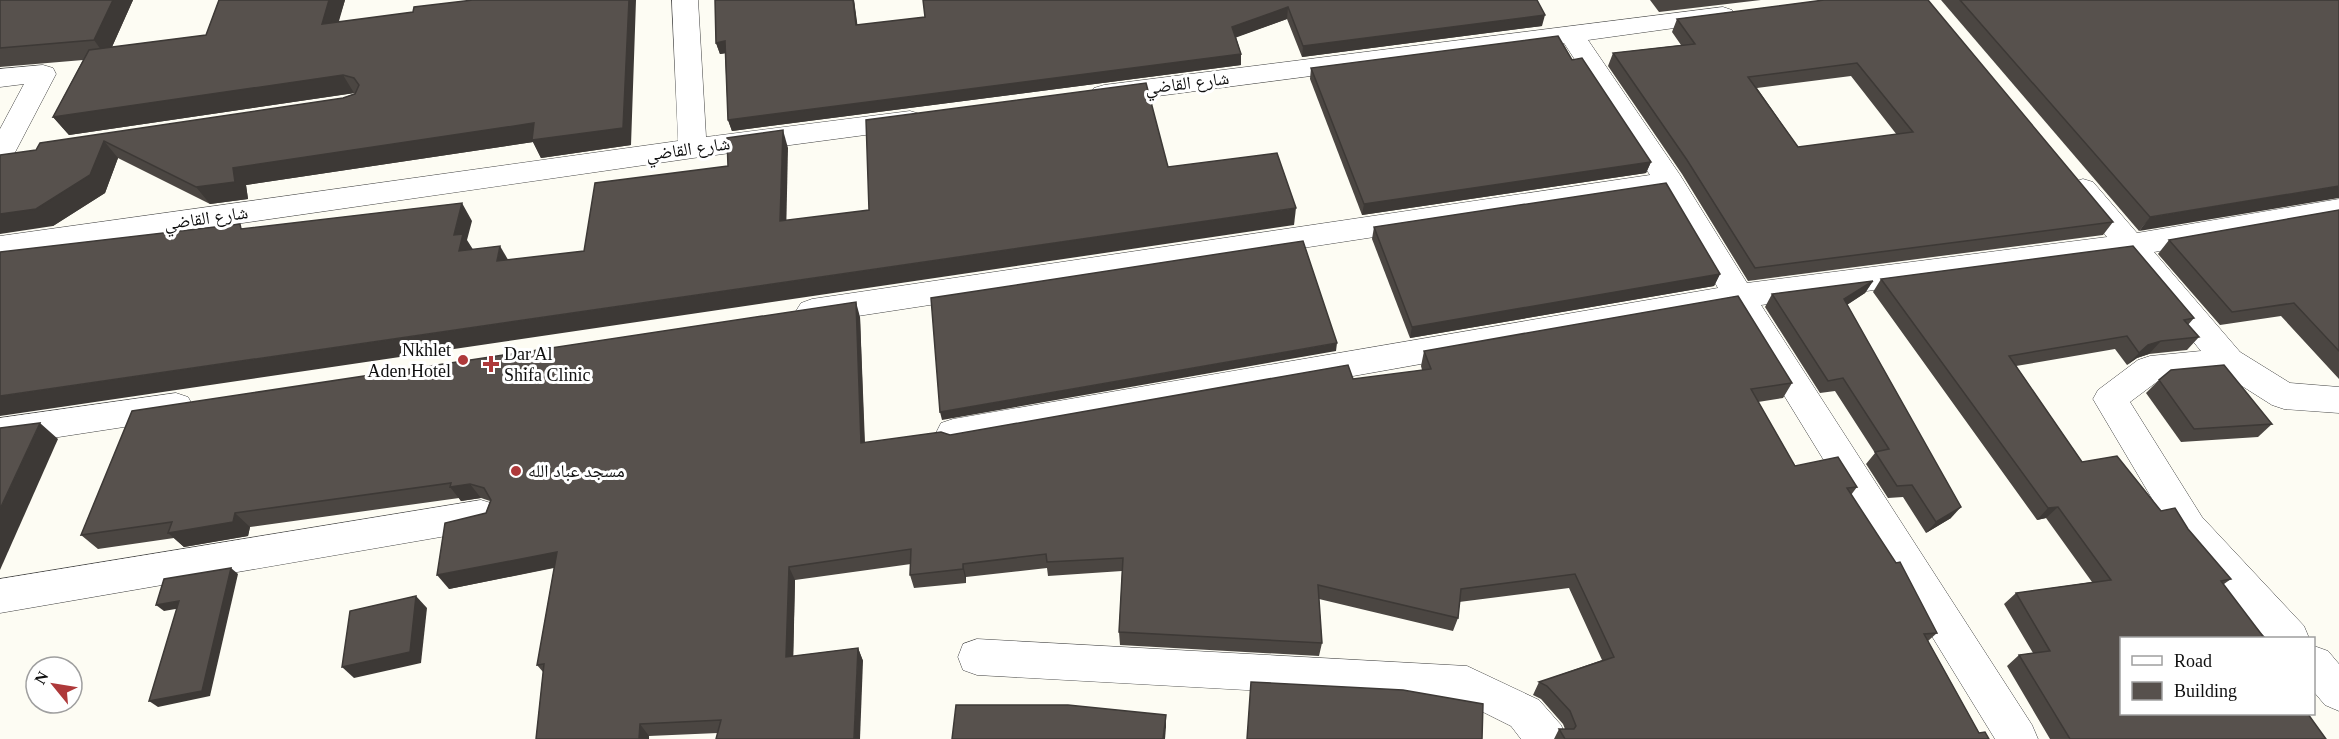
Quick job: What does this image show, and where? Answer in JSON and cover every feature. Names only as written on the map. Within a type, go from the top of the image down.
[{"type":"street","points":[[685,0],[693,148]]},
{"type":"street","name":"شارع القاضي","points":[[1084,97],[1746,12]]},
{"type":"street","points":[[1570,33],[1670,182],[1739,296],[2018,739]]},
{"type":"street","points":[[0,78],[43,74],[0,156]]},
{"type":"street","name":"شارع القاضي","points":[[0,247],[693,148],[930,117]]},
{"type":"street","points":[[0,156],[35,152]]},
{"type":"street","points":[[2070,172],[2228,361],[2284,396],[2339,400]]},
{"type":"street","points":[[782,315],[1670,182]]},
{"type":"street","points":[[953,433],[1739,296],[2131,245],[2339,209]]},
{"type":"street","points":[[2228,361],[2150,369],[2110,399],[2188,528],[2288,637]]},
{"type":"street","points":[[0,432],[201,402]]},
{"type":"street","points":[[0,596],[481,515]]},
{"type":"street","points":[[977,657],[1467,684],[1525,713],[1547,739]]},
{"type":"street","points":[[2315,666],[2339,692]]},
{"type":"building","points":[[0,0],[113,0],[94,40],[0,48]]},
{"type":"building","points":[[219,0],[329,0],[322,24],[413,12],[414,7],[473,0],[629,0],[623,128],[532,140],[534,123],[233,168],[235,182],[196,187],[104,141],[90,175],[36,209],[0,214],[0,155],[36,150],[40,143],[343,98],[355,94],[359,85],[354,78],[343,75],[53,117],[89,50],[206,35]]},
{"type":"building","points":[[715,0],[853,0],[856,25],[925,17],[923,0],[1537,0],[1545,15],[1303,46],[1288,7],[1232,27],[1241,54],[728,120],[725,41],[716,43]]},
{"type":"building","points":[[1824,0],[1928,0],[2113,222],[1755,268],[1687,160],[1613,53],[1695,44],[1677,19]],"holes":[[[1857,63],[1913,132],[1798,147],[1748,77]]]},
{"type":"building","points":[[1960,0],[2339,0],[2339,186],[2150,217]]},
{"type":"building","points":[[1558,36],[1572,60],[1582,58],[1651,162],[1364,204],[1311,68]]},
{"type":"building","points":[[1146,83],[1168,167],[1277,153],[1296,208],[0,396],[0,252],[240,224],[241,229],[462,203],[454,235],[463,234],[459,251],[500,246],[497,261],[584,251],[595,183],[728,166],[727,138],[783,130],[780,221],[869,210],[866,120]]},
{"type":"building","points":[[1666,183],[1720,274],[1412,327],[1374,227]]},
{"type":"building","points":[[2339,210],[2339,351],[2294,303],[2232,312],[2169,240]]},
{"type":"building","points":[[1303,241],[1337,343],[940,412],[931,298]]},
{"type":"building","points":[[2133,246],[2194,318],[2184,320],[2199,337],[2161,341],[2148,345],[2139,353],[2127,336],[2009,356],[2082,462],[2117,456],[2161,511],[2175,508],[2188,529],[2231,579],[2221,581],[2263,637],[2120,637],[2120,715],[2309,715],[2326,739],[2070,739],[2019,655],[2050,651],[2016,593],[2111,580],[2058,507],[2048,508],[1881,279]]},
{"type":"building","points":[[1873,281],[1844,299],[1961,507],[1936,522],[1912,485],[1897,486],[1875,452],[1889,449],[1843,378],[1828,381],[1772,294]]},
{"type":"building","points":[[1738,296],[1792,383],[1751,389],[1795,466],[1838,457],[1857,487],[1847,488],[1896,563],[1900,562],[1937,633],[1924,634],[1979,733],[1985,732],[1989,739],[1565,739],[1559,729],[1574,729],[1576,726],[1570,711],[1547,686],[1539,682],[1614,657],[1575,574],[1461,589],[1458,618],[1318,585],[1322,643],[1119,632],[1123,558],[1047,562],[1046,554],[963,564],[963,569],[910,575],[911,549],[789,567],[786,657],[858,648],[854,739],[716,739],[721,720],[640,724],[639,739],[536,739],[544,664],[537,665],[557,552],[437,575],[445,523],[486,513],[491,500],[484,488],[470,484],[450,487],[451,483],[235,513],[233,522],[168,533],[172,522],[81,535],[132,411],[856,302],[861,443],[941,432],[950,435],[1348,365],[1353,379],[1431,369],[1424,351]]},
{"type":"building","points":[[2224,365],[2272,424],[2194,429],[2159,380],[2171,370]]},
{"type":"building","points":[[40,423],[0,509],[0,428]]},
{"type":"building","points":[[231,568],[202,691],[149,701],[179,601],[156,605],[164,579]]},
{"type":"building","points":[[416,596],[410,652],[342,667],[350,611]]},
{"type":"building","points":[[1251,682],[1403,690],[1483,704],[1482,739],[1247,739]]},
{"type":"building","points":[[956,705],[1068,705],[1166,715],[1163,739],[952,739]]},
{"type":"place","name":"Nkhlet Aden Hotel","points":[[463,360]]},
{"type":"place","name":"Dar Al Shifa Clinic","points":[[491,364]]},
{"type":"place","name":"مسجد عباد الله","points":[[516,471]]}]
